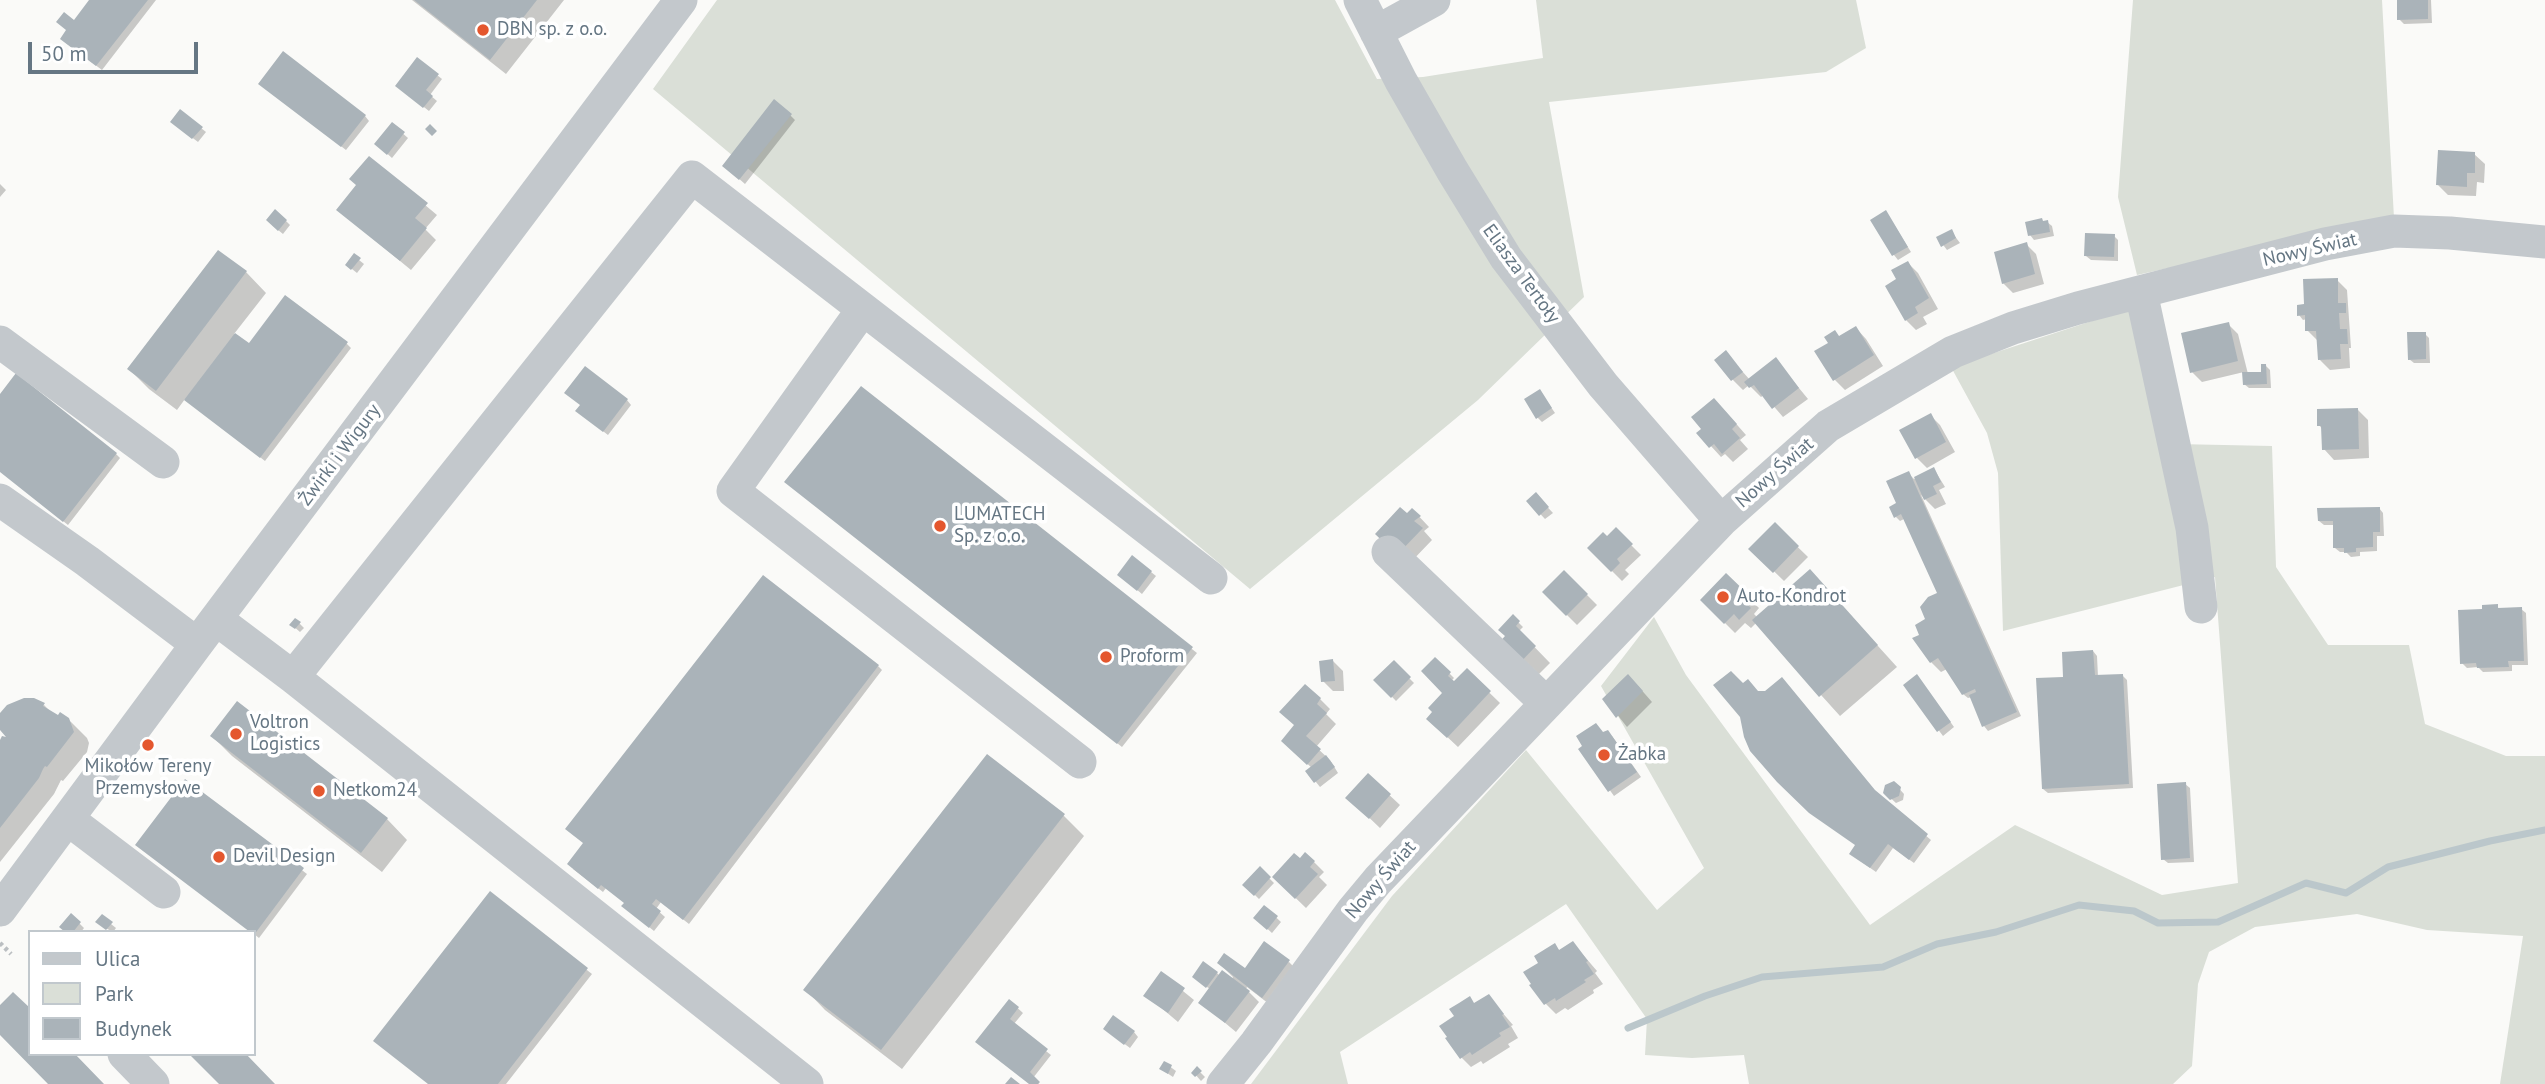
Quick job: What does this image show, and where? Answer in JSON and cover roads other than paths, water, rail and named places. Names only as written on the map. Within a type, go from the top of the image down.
[{"type":"street","name":"Żwirki i Wigury","points":[[0,910],[681,0]]},
{"type":"street","name":"Eliasza Tertoły","points":[[1360,0],[1452,170],[1506,258],[1603,385],[1721,521]]},
{"type":"street","points":[[1376,32],[1421,3]]},
{"type":"street","points":[[293,677],[692,177],[1211,578]]},
{"type":"street","name":"Nowy Świat","points":[[1223,1084],[1378,880],[1721,521],[1828,426],[1953,352],[2013,328],[2078,308],[2325,244],[2394,231],[2545,242]]},
{"type":"street","points":[[2141,292],[2192,528],[2202,607]]},
{"type":"street","points":[[863,309],[733,491],[1080,762]]},
{"type":"street","points":[[0,342],[163,462]]},
{"type":"street","points":[[0,500],[87,561],[206,632],[293,677],[807,1084]]},
{"type":"street","points":[[1388,552],[1546,704]]},
{"type":"street","points":[[69,820],[164,892]]},
{"type":"street","points":[[126,1056],[153,1084]]},
{"type":"waterway","points":[[1628,1028],[1705,996],[1762,977],[1883,967],[1937,944],[1996,932],[2079,905],[2134,911],[2158,923],[2218,922],[2306,883],[2346,893],[2388,867],[2545,830]]},
{"type":"place","name":"DBN sp. z o.o.","points":[[483,30]]},
{"type":"place","name":"LUMATECH Sp. z o.o.","points":[[940,526]]},
{"type":"place","name":"Auto-Kondrot","points":[[1723,597]]},
{"type":"place","name":"Proform","points":[[1106,657]]},
{"type":"place","name":"Voltron Logistics","points":[[236,734]]},
{"type":"place","name":"Mikołów Tereny Przemysłowe","points":[[148,745]]},
{"type":"place","name":"Żabka","points":[[1604,755]]},
{"type":"place","name":"Netkom24","points":[[319,791]]},
{"type":"place","name":"Devil Design","points":[[219,857]]}]
